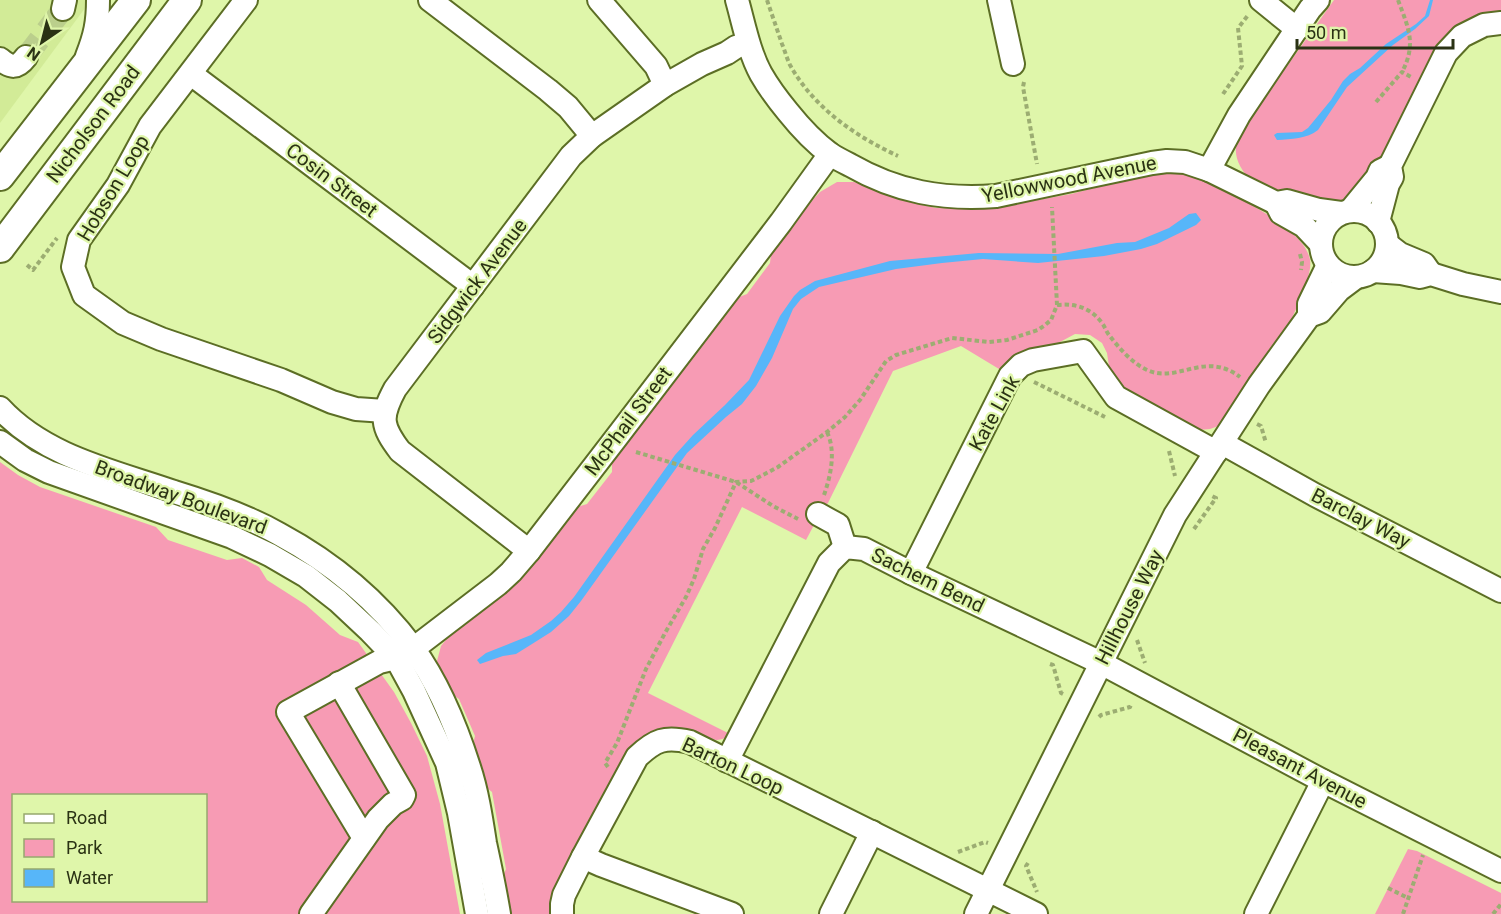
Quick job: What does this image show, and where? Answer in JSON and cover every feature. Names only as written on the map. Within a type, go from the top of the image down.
[{"type":"main road","name":"Nicholson Road","points":[[0,176],[136,0]]},
{"type":"main road","name":"Nicholson Road","points":[[0,248],[187,0]]},
{"type":"street","points":[[79,74],[94,38],[98,18],[98,0]]},
{"type":"street","name":"Hobson Loop","points":[[246,0],[150,126],[118,185],[79,240],[73,267],[84,295],[123,323],[161,339],[281,380],[332,402],[356,409],[385,411]]},
{"type":"street","points":[[430,0],[568,106],[592,136]]},
{"type":"street","points":[[599,0],[656,66],[665,85]]},
{"type":"street","name":"Yellowwood Avenue","points":[[737,0],[748,43],[760,73],[773,95],[799,126],[830,154],[864,173],[901,188],[926,194],[970,198],[996,196],[1167,161],[1185,162],[1209,170],[1276,203],[1287,201],[1318,210],[1346,212]]},
{"type":"street","points":[[999,0],[1012,61]]},
{"type":"street","points":[[1209,170],[1239,114],[1318,0]]},
{"type":"street","points":[[1257,5],[1297,29]]},
{"type":"street","points":[[1378,222],[1392,177],[1390,166],[1446,52],[1462,36],[1484,25],[1501,23]]},
{"type":"street","name":"Sidgwick Avenue","points":[[385,411],[395,389],[571,156],[592,136],[665,85],[702,64],[748,43]]},
{"type":"street","points":[[0,59],[11,66],[16,66],[21,64],[26,57]]},
{"type":"street","name":"Cosin Street","points":[[191,74],[472,286]]},
{"type":"street","name":"McPhail Street","points":[[364,838],[288,712],[379,662],[404,653],[511,572],[781,222],[830,154]]},
{"type":"street","points":[[1346,212],[1377,178],[1380,171],[1390,166]]},
{"type":"street","name":"Yellowwood Avenue","points":[[1276,203],[1281,213],[1304,226],[1320,243]]},
{"type":"street","points":[[1364,274],[1380,265],[1385,256],[1387,244],[1385,232],[1368,214],[1360,211],[1346,212],[1333,218],[1327,224],[1322,232],[1320,243],[1322,255],[1336,273],[1345,277],[1401,273],[1420,277],[1431,274],[1501,292]]},
{"type":"street","points":[[1387,244],[1400,254],[1424,264],[1431,274]]},
{"type":"street","name":"Hillhouse Way","points":[[1309,316],[1309,304],[1328,265]]},
{"type":"street","name":"Hillhouse Way","points":[[976,914],[1175,515],[1259,386],[1309,316],[1320,312],[1340,290],[1364,274]]},
{"type":"street","name":"Kate Link","points":[[911,573],[1010,376],[1021,365],[1034,360],[1083,351],[1116,397],[1219,448]]},
{"type":"street","name":"Broadway Boulevard","points":[[0,408],[46,444],[77,459],[189,497],[279,534],[319,558],[355,586],[385,614],[404,653],[414,691],[447,763],[459,813],[477,914]]},
{"type":"street","points":[[385,411],[384,421],[388,436],[399,451],[529,551]]},
{"type":"street","name":"Broadway Boulevard","points":[[0,442],[25,460],[49,472],[232,537],[270,555],[306,576],[404,653],[433,681],[470,769],[499,914]]},
{"type":"street","name":"Barclay Way","points":[[1219,448],[1501,591]]},
{"type":"street","points":[[813,512],[838,525],[846,547]]},
{"type":"street","name":"Sachem Bend","points":[[727,761],[829,563],[846,547],[864,549],[1101,663]]},
{"type":"street","name":"Pleasant Avenue","points":[[1101,663],[1323,781],[1501,871]]},
{"type":"street","points":[[311,914],[364,838],[385,812],[404,795],[339,683]]},
{"type":"street","name":"Barton Loop","points":[[562,914],[564,896],[637,757],[646,747],[662,740],[676,739],[690,742],[1036,914]]},
{"type":"street","points":[[1256,914],[1323,781]]},
{"type":"street","points":[[831,914],[872,832]]},
{"type":"street","points":[[583,857],[732,914]]},
{"type":"path","points":[[767,0],[789,63],[804,87],[845,126],[875,146],[898,156]]},
{"type":"path","points":[[1398,0],[1407,21],[1410,38],[1410,50],[1402,72]]},
{"type":"path","points":[[1223,94],[1242,66],[1238,28],[1257,5]]},
{"type":"path","points":[[1012,61],[1023,56],[1026,67],[1023,87],[1037,164]]},
{"type":"path","points":[[736,482],[751,480],[778,467],[845,417],[860,400],[886,361],[896,355],[952,338],[989,342],[1007,340],[1038,330],[1051,320],[1057,305],[1052,207]]},
{"type":"path","points":[[1294,246],[1302,262],[1299,279]]},
{"type":"path","points":[[1057,305],[1070,303],[1092,312],[1108,334],[1144,369],[1166,373],[1209,366],[1233,372],[1241,378],[1235,386]]},
{"type":"path","points":[[1015,372],[1115,422]]},
{"type":"path","points":[[1241,414],[1261,426],[1266,445]]},
{"type":"path","points":[[636,452],[736,482],[773,506],[813,512],[825,493],[830,475],[832,453],[829,435],[826,432]]},
{"type":"path","points":[[1168,448],[1176,477],[1216,498],[1189,537]]},
{"type":"path","points":[[614,773],[605,763],[616,743],[646,669],[686,597],[703,549],[736,482]]},
{"type":"path","points":[[1096,725],[1101,715],[1130,707],[1148,669],[1137,641],[1142,630]]},
{"type":"path","points":[[1042,660],[1053,665],[1061,693],[1081,704]]},
{"type":"path","points":[[1403,914],[1424,851]]},
{"type":"path","points":[[1388,888],[1408,898]]},
{"type":"path","points":[[1493,914],[1501,904]]},
{"type":"shaded area","points":[[0,0],[91,0],[0,123]]},
{"type":"green space","points":[[1334,0],[1501,0],[1501,16],[1468,23],[1384,157],[1343,204],[1315,205],[1253,183],[1238,162],[1236,148],[1245,125]]},
{"type":"green space","points":[[1173,171],[1218,186],[1266,214],[1301,242],[1310,260],[1308,278],[1288,327],[1224,424],[1198,430],[1123,394],[1110,373],[1107,353],[1102,343],[1090,335],[1075,334],[1060,342],[1055,351],[1004,372],[961,346],[893,371],[828,503],[806,540],[742,507],[648,693],[730,734],[725,738],[713,740],[688,730],[671,728],[656,731],[639,740],[625,755],[554,897],[552,914],[507,914],[501,881],[506,869],[492,792],[482,784],[472,748],[475,736],[459,699],[450,693],[439,675],[437,661],[441,646],[449,636],[502,594],[574,508],[587,504],[612,472],[612,458],[734,299],[747,294],[770,263],[773,248],[796,218],[820,192],[837,182],[854,182],[913,203],[936,208],[988,209],[1071,194],[1152,173]]},
{"type":"green space","points":[[0,462],[40,487],[156,527],[168,540],[227,560],[242,558],[259,567],[267,580],[306,605],[340,635],[358,642],[394,692],[427,756],[440,804],[460,914],[0,914]]},
{"type":"green space","points":[[1408,849],[1417,851],[1501,893],[1501,914],[1375,914]]},
{"type":"water","points":[[1430,0],[1433,0],[1429,16],[1347,87],[1318,130],[1304,137],[1277,140],[1274,135],[1277,133],[1302,132],[1308,128],[1350,74],[1425,16]]},
{"type":"water","points":[[1196,213],[1201,220],[1196,225],[1157,244],[1141,249],[1104,256],[1038,263],[983,259],[942,263],[896,269],[819,287],[801,299],[793,309],[772,358],[756,386],[742,404],[687,453],[569,616],[551,632],[516,654],[480,664],[477,660],[486,653],[531,635],[561,612],[675,455],[749,380],[780,316],[800,290],[815,281],[890,261],[979,253],[1058,254],[1135,242],[1169,228],[1189,214]]},
{"type":"tunnel","points":[[26,57],[63,9]]}]
